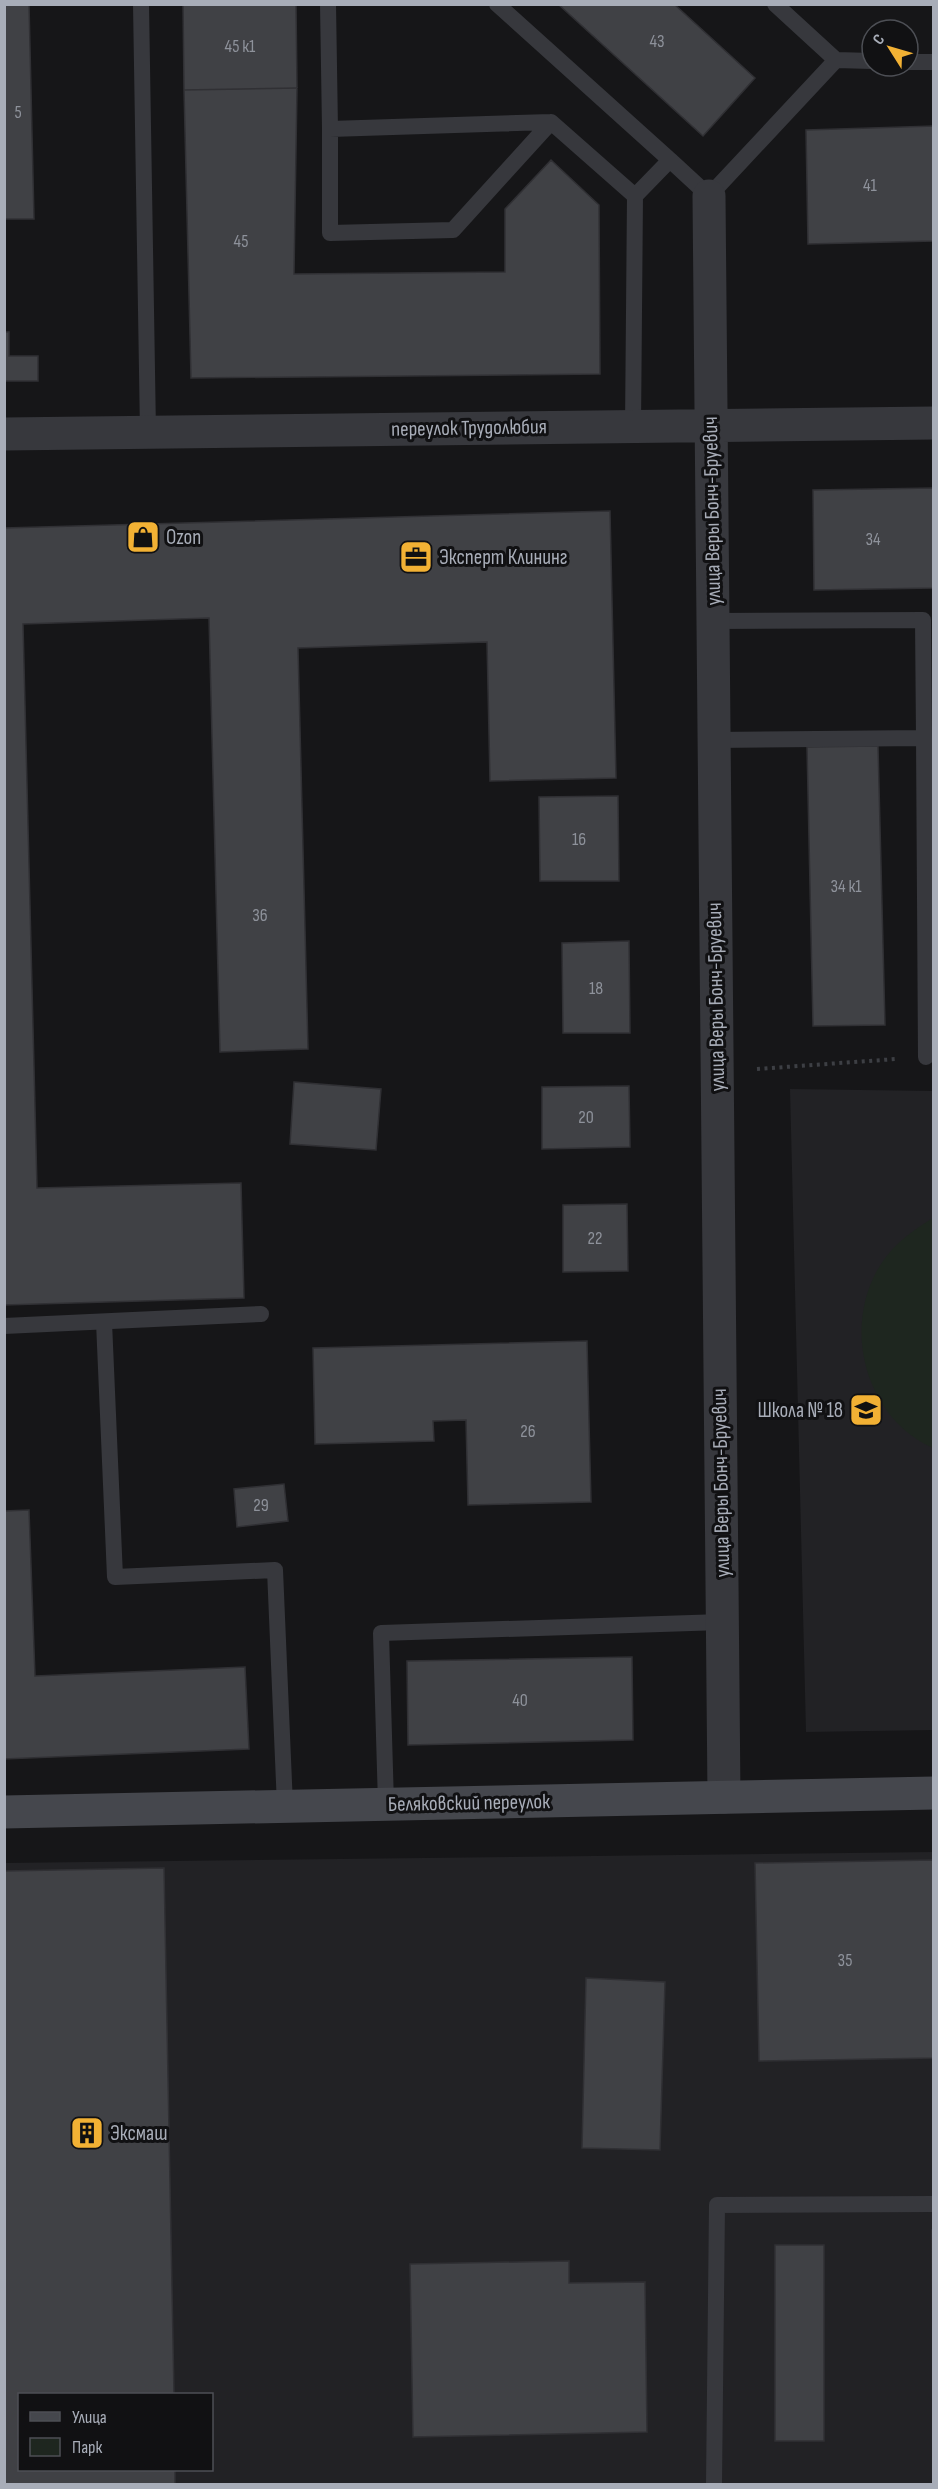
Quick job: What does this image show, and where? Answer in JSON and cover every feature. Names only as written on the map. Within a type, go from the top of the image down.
[{"type":"street","name":"улица Веры Бонч-Бруевич","points":[[709,196],[724,1797]]},
{"type":"street","name":"переулок Трудолюбия","points":[[4,434],[933,423]]},
{"type":"street","name":"Беляковский переулок","points":[[4,1812],[933,1793]]},
{"type":"lane","points":[[141,4],[148,432]]},
{"type":"lane","points":[[328,4],[330,233],[453,230],[551,122]]},
{"type":"lane","points":[[497,4],[709,196],[836,60]]},
{"type":"lane","points":[[775,4],[836,60],[860,61]]},
{"type":"lane","points":[[330,129],[551,122],[635,196]]},
{"type":"lane","points":[[633,427],[635,196],[670,160]]},
{"type":"lane","points":[[713,621],[928,620],[924,738],[928,779],[929,952],[926,1057]]},
{"type":"lane","points":[[714,740],[924,738]]},
{"type":"lane","points":[[4,1326],[261,1314]]},
{"type":"lane","points":[[104,1322],[115,1577],[275,1570],[285,1806]]},
{"type":"lane","points":[[386,1804],[381,1633],[722,1622]]},
{"type":"lane","points":[[714,2484],[717,2205],[933,2204]]},
{"type":"path","points":[[717,1072],[926,1057]]},
{"type":"shaded area","name":"Школа № 18","points":[[790,1089],[933,1091],[933,1730],[806,1732]]},
{"type":"shaded area","points":[[933,1852],[933,2484],[5,2484],[4,1863]]},
{"type":"green space","points":[[933,1218],[933,1448],[908,1433],[888,1412],[874,1388],[865,1361],[862,1332],[865,1304],[874,1277],[895,1247]]},
{"type":"building","points":[[4,4],[29,4],[34,219],[4,219]]},
{"type":"building","points":[[183,4],[296,4],[297,88],[184,90]]},
{"type":"building","points":[[558,4],[674,4],[755,78],[703,136]]},
{"type":"building","points":[[297,88],[294,274],[505,272],[505,209],[551,160],[599,205],[600,374],[191,378],[184,90]]},
{"type":"building","points":[[934,126],[934,241],[808,244],[806,130]]},
{"type":"building","points":[[4,332],[9,332],[9,356],[38,356],[38,381],[4,381]]},
{"type":"building","points":[[934,488],[934,588],[814,590],[813,490]]},
{"type":"building","points":[[610,511],[616,778],[490,781],[487,642],[298,648],[308,1049],[220,1052],[209,618],[23,624],[37,1188],[241,1183],[244,1298],[4,1305],[4,528]]},
{"type":"building","points":[[878,746],[885,1025],[813,1026],[807,747]]},
{"type":"building","points":[[618,796],[619,881],[540,881],[539,797]]},
{"type":"building","points":[[629,941],[630,1033],[563,1033],[562,943]]},
{"type":"building","points":[[294,1082],[381,1089],[376,1150],[290,1144]]},
{"type":"building","points":[[629,1086],[630,1147],[542,1149],[542,1087]]},
{"type":"building","points":[[627,1204],[628,1271],[563,1272],[563,1205]]},
{"type":"building","points":[[587,1341],[591,1502],[468,1505],[466,1420],[433,1421],[434,1441],[315,1444],[313,1348]]},
{"type":"building","points":[[284,1484],[288,1521],[237,1527],[234,1489]]},
{"type":"building","points":[[29,1510],[35,1676],[245,1667],[249,1749],[4,1759],[4,1511]]},
{"type":"building","points":[[632,1657],[633,1740],[408,1745],[407,1661]]},
{"type":"building","points":[[934,1860],[934,2058],[759,2061],[755,1863]]},
{"type":"building","name":"Эксмаш","points":[[164,1868],[174,2393],[18,2393],[18,2471],[175,2471],[175,2484],[4,2484],[4,1871]]},
{"type":"building","points":[[586,1978],[665,1982],[660,2150],[582,2148]]},
{"type":"building","points":[[932,2230],[934,2230],[934,2474]]},
{"type":"building","points":[[775,2245],[824,2245],[824,2441],[775,2441]]},
{"type":"building","points":[[569,2261],[569,2283],[645,2282],[647,2432],[413,2437],[410,2264]]},
{"type":"place","name":"Ozon","points":[[143,537]]},
{"type":"place","name":"Эксперт Клининг","points":[[416,557]]},
{"type":"place","name":"Школа № 18","points":[[866,1410]]},
{"type":"place","name":"Эксмаш","points":[[87,2133]]}]
